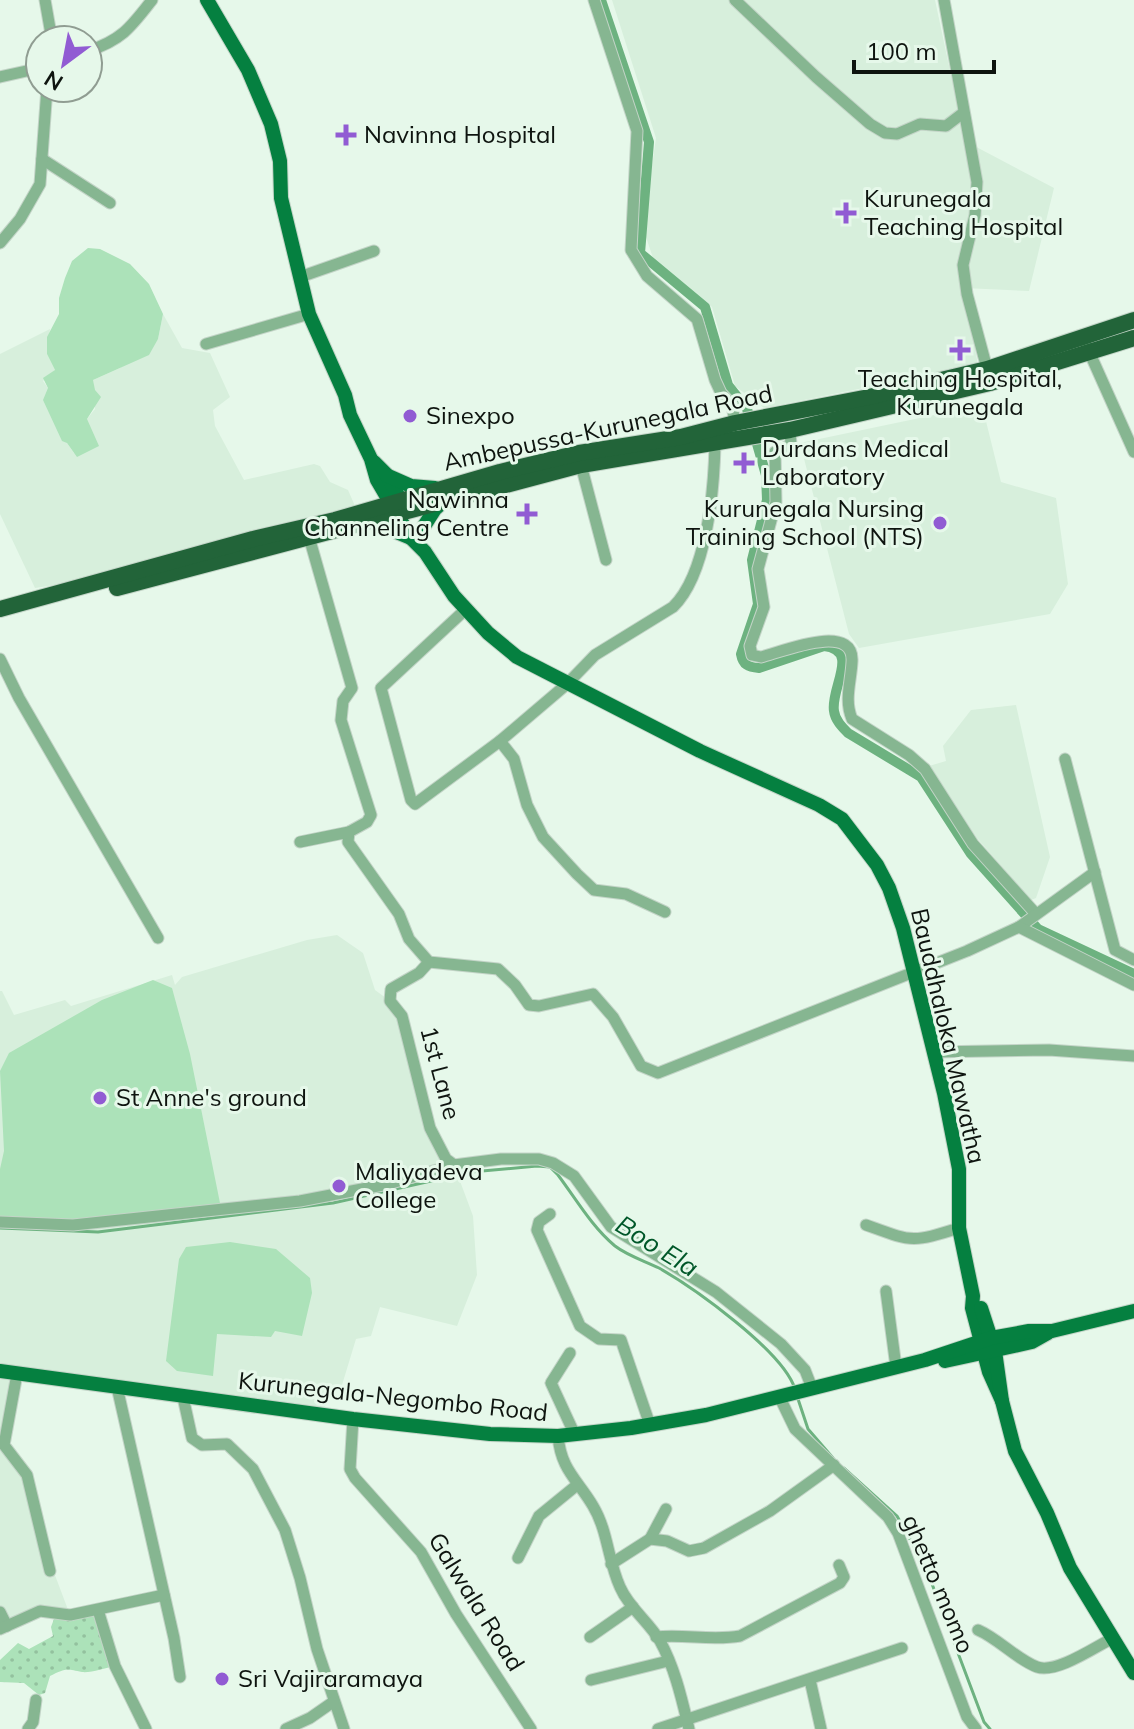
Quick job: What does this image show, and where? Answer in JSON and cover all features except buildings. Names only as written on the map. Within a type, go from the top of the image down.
[{"type":"highway","name":"Ambepussa-Kurunegala Road","points":[[1086,346],[1134,320]]},
{"type":"highway","name":"Ambepussa-Kurunegala Road","points":[[0,609],[253,539],[399,507],[565,456],[681,437],[735,423],[777,427],[988,376],[1086,346],[1134,338]]},
{"type":"highway","name":"Ambepussa-Kurunegala Road","points":[[442,494],[581,465],[745,438],[869,397],[988,376]]},
{"type":"highway","name":"Ambepussa-Kurunegala Road","points":[[0,621],[309,537],[367,515]]},
{"type":"main road","name":"Bauddhaloka Mawatha","points":[[207,0],[248,70],[271,124],[280,161],[281,198],[309,314],[345,395],[350,415],[415,536],[465,610],[517,657],[700,751],[819,805],[842,819],[877,865],[903,928],[933,1052],[959,1169],[959,1228],[973,1296],[980,1306],[987,1346],[1015,1451],[1047,1513],[1070,1568],[1134,1673]]},
{"type":"main road","points":[[381,477],[442,494],[415,536],[367,515],[381,477]]},
{"type":"main road","points":[[808,1389],[987,1346],[1032,1342],[1052,1331],[1134,1311]]},
{"type":"main road","name":"Kurunegala-Negombo Road","points":[[0,1371],[353,1419],[490,1434],[558,1436],[650,1425],[808,1389]]},
{"type":"street","points":[[45,0],[49,24]]},
{"type":"street","points":[[104,45],[129,31],[152,0]]},
{"type":"street","points":[[594,0],[637,131],[631,250],[647,276],[697,319],[715,380],[732,405],[735,423]]},
{"type":"street","points":[[735,0],[816,77],[870,124],[885,133],[897,134],[920,124],[946,126],[963,113]]},
{"type":"street","points":[[944,0],[977,182],[975,215],[963,265],[967,294],[988,376]]},
{"type":"street","points":[[0,77],[24,72]]},
{"type":"street","points":[[0,243],[33,199],[40,184],[46,104]]},
{"type":"street","points":[[42,159],[110,203]]},
{"type":"street","points":[[300,277],[374,251]]},
{"type":"street","points":[[206,344],[309,314]]},
{"type":"street","points":[[1086,346],[1134,452]]},
{"type":"street","points":[[777,427],[791,445],[775,452],[776,502],[758,569],[764,607],[750,646],[752,655],[761,657],[826,640],[846,645],[852,656],[847,702],[852,719],[909,755],[925,769],[973,844],[1036,914]]},
{"type":"street","points":[[465,610],[381,688],[411,800],[415,804],[500,741],[567,684],[595,655],[683,598],[707,532],[715,444]]},
{"type":"street","points":[[581,465],[606,560]]},
{"type":"street","points":[[300,842],[349,832],[367,822],[371,815],[341,720],[343,701],[352,688],[309,537]]},
{"type":"street","points":[[0,659],[19,698],[158,938]]},
{"type":"street","points":[[500,741],[514,759],[527,805],[543,837],[577,874],[594,890],[626,894],[665,912]]},
{"type":"street","points":[[1065,759],[1115,950],[1134,960]]},
{"type":"street","points":[[349,832],[348,842],[399,914],[409,939],[429,962],[498,969],[515,985],[529,1005],[539,1006],[593,994],[613,1017],[641,1066],[658,1073],[967,951],[1019,927],[1095,872]]},
{"type":"street","points":[[1019,927],[1134,985]]},
{"type":"street","name":"1st Lane","points":[[429,962],[419,973],[391,989],[390,1001],[402,1016],[430,1128],[446,1159],[454,1165]]},
{"type":"street","points":[[933,1052],[1049,1050],[1134,1056]]},
{"type":"street","points":[[0,1222],[73,1225],[300,1201],[388,1184],[454,1165],[501,1159],[539,1159],[574,1176],[611,1227],[706,1285],[781,1344],[805,1370],[808,1389]]},
{"type":"street","points":[[550,1214],[539,1222],[537,1230],[580,1326],[599,1339],[621,1340],[650,1425]]},
{"type":"street","points":[[866,1225],[918,1241],[959,1228]]},
{"type":"street","points":[[886,1291],[896,1367]]},
{"type":"street","points":[[570,1353],[551,1383],[575,1435]]},
{"type":"street","points":[[17,1374],[4,1445],[27,1475],[50,1571]]},
{"type":"street","points":[[117,1387],[180,1677]]},
{"type":"street","name":"ghetto momo","points":[[779,1396],[795,1429],[888,1517],[898,1533],[967,1717],[976,1729]]},
{"type":"street","points":[[183,1397],[192,1438],[202,1445],[227,1444],[236,1450],[253,1469],[285,1530],[333,1702],[344,1729]]},
{"type":"street","name":"Galwala Road","points":[[353,1419],[350,1469],[355,1478],[421,1552],[456,1614],[531,1729]]},
{"type":"street","points":[[558,1436],[563,1463],[594,1506],[621,1590],[656,1637],[668,1661],[679,1688],[687,1724]]},
{"type":"street","points":[[650,1539],[667,1541],[689,1551],[704,1548],[770,1511],[834,1465]]},
{"type":"street","points":[[518,1558],[539,1516],[577,1485]]},
{"type":"street","points":[[611,1564],[650,1539],[666,1509]]},
{"type":"street","points":[[656,1637],[681,1634],[740,1636],[840,1583],[844,1577],[839,1565]]},
{"type":"street","points":[[0,1612],[3,1627],[40,1611],[70,1615],[164,1595]]},
{"type":"street","points":[[590,1637],[633,1607]]},
{"type":"street","points":[[98,1610],[115,1666],[146,1729]]},
{"type":"street","points":[[978,1630],[1037,1667],[1049,1668],[1070,1661],[1113,1638]]},
{"type":"street","points":[[658,1729],[687,1724],[902,1648]]},
{"type":"street","points":[[591,1680],[668,1661]]},
{"type":"street","points":[[810,1680],[821,1729]]},
{"type":"street","points":[[28,1729],[33,1722],[36,1700]]},
{"type":"street","points":[[286,1729],[310,1718],[333,1702]]},
{"type":"shaded area","name":"Kurunegala Teaching Hospital","points":[[612,0],[935,0],[965,141],[1054,188],[1029,291],[964,288],[978,365],[764,408],[735,386],[712,307],[654,261],[643,228],[656,138]]},
{"type":"shaded area","points":[[163,314],[182,348],[210,353],[230,397],[213,410],[215,426],[244,480],[314,464],[320,466],[330,482],[348,490],[355,506],[253,530],[80,581],[35,588],[0,514],[0,354],[50,329],[47,354],[55,370],[43,381],[67,443],[74,453],[87,419],[95,409],[93,380],[120,368],[158,339]]},
{"type":"shaded area","name":"Kurunegala Nursing Training School (NTS)","points":[[982,405],[1001,482],[1056,498],[1068,584],[1050,614],[859,648],[849,634],[800,443]]},
{"type":"shaded area","points":[[1016,705],[1050,857],[1036,898],[1031,900],[977,838],[929,766],[946,761],[943,746],[971,710]]},
{"type":"shaded area","name":"Maliyadeva College","points":[[337,935],[363,953],[375,990],[390,1001],[402,1016],[430,1128],[454,1165],[473,1216],[477,1275],[457,1326],[380,1307],[371,1336],[356,1339],[342,1385],[319,1414],[17,1374],[4,1445],[23,1467],[38,1530],[70,1615],[49,1611],[0,1629],[0,991],[14,1015],[65,1000],[71,1006],[172,975],[175,985],[182,977],[307,940]]},
{"type":"green space","points":[[88,248],[100,249],[130,264],[149,284],[163,314],[158,339],[149,355],[93,380],[95,390],[101,397],[87,419],[99,446],[77,457],[62,441],[43,400],[48,388],[43,378],[55,370],[47,354],[47,337],[59,314],[59,298],[65,278],[72,261]]},
{"type":"green space","name":"St Anne's ground","points":[[153,980],[172,988],[190,1054],[221,1208],[112,1222],[0,1222],[0,1169],[4,1151],[0,1071],[9,1053],[102,1000]]},
{"type":"green space","points":[[230,1242],[276,1249],[310,1278],[312,1293],[302,1336],[275,1331],[271,1337],[217,1334],[213,1376],[177,1371],[166,1361],[179,1259],[186,1247]]},
{"type":"green space","points":[[98,1610],[115,1666],[90,1672],[60,1672],[50,1676],[45,1693],[39,1695],[24,1683],[0,1682],[0,1660],[18,1643],[29,1649],[53,1636],[51,1627],[54,1619]]},
{"type":"waterway","points":[[601,0],[649,142],[640,253],[705,307],[728,385],[747,409],[766,475],[767,500],[752,560],[758,604],[741,654],[743,661],[759,668],[824,646],[835,649],[841,655],[842,662],[834,711],[843,728],[921,777],[971,854],[1038,929],[1134,974]]},
{"type":"waterway","name":"Boo Ela","points":[[0,1228],[98,1232],[333,1203],[471,1172],[550,1167],[592,1222],[615,1246],[674,1277],[736,1322],[774,1357],[795,1389]]},
{"type":"waterway","name":"Boo Ela","points":[[797,1396],[808,1429],[833,1458]]},
{"type":"waterway","name":"Boo Ela","points":[[844,1468],[897,1516],[926,1568],[984,1722],[990,1729]]},
{"type":"place","name":"Navinna Hospital","points":[[346,135]]},
{"type":"place","name":"Kurunegala Teaching Hospital","points":[[846,213]]},
{"type":"place","name":"Teaching Hospital, Kurunegala","points":[[960,350]]},
{"type":"place","name":"Sinexpo","points":[[410,416]]},
{"type":"place","name":"Durdans Medical Laboratory","points":[[744,463]]},
{"type":"place","name":"Nawinna Channeling Centre","points":[[527,514]]},
{"type":"place","name":"Kurunegala Nursing Training School (NTS)","points":[[940,523]]},
{"type":"place","name":"St Anne's ground","points":[[100,1098]]},
{"type":"place","name":"Maliyadeva College","points":[[339,1186]]},
{"type":"place","name":"Sri Vajiraramaya","points":[[222,1679]]}]
